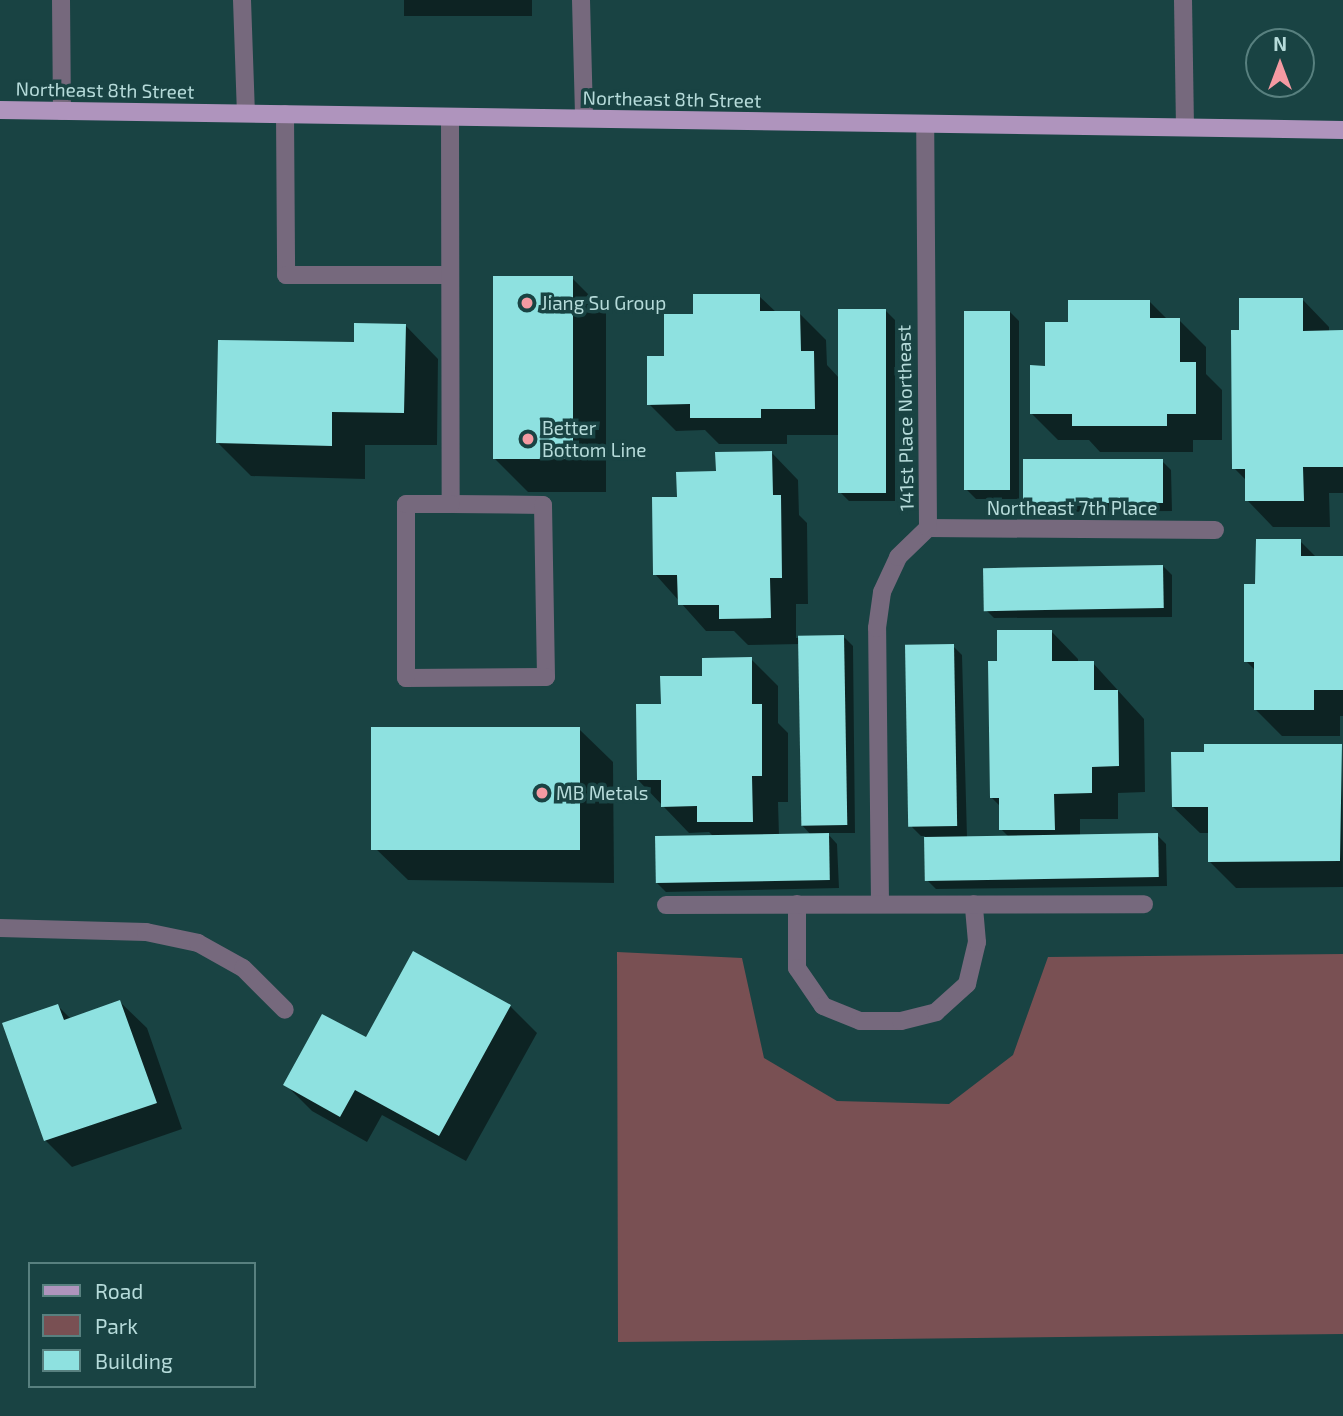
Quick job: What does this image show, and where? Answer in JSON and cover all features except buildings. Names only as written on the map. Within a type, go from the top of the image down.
[{"type":"main road","name":"Northeast 8th Street","points":[[0,110],[1343,130]]},
{"type":"lane","points":[[61,0],[62,111]]},
{"type":"lane","points":[[242,0],[246,29],[246,113]]},
{"type":"lane","points":[[581,0],[584,118]]},
{"type":"lane","points":[[1183,0],[1185,127]]},
{"type":"lane","points":[[285,114],[286,275],[450,275]]},
{"type":"lane","points":[[450,117],[451,505]]},
{"type":"lane","name":"141st Place Northeast","points":[[880,904],[877,628],[882,592],[898,557],[928,528],[925,124]]},
{"type":"lane","points":[[406,505],[451,505],[543,505],[546,677],[406,678],[406,505]]},
{"type":"lane","name":"Northeast 7th Place","points":[[928,528],[1215,530]]},
{"type":"lane","points":[[797,904],[797,968],[823,1006],[860,1021],[901,1021],[936,1012],[967,984],[977,942],[974,904]]},
{"type":"lane","points":[[666,905],[1144,904]]},
{"type":"lane","points":[[0,928],[146,932],[198,943],[243,968],[285,1010]]},
{"type":"green space","points":[[617,952],[742,958],[764,1058],[837,1101],[949,1104],[1013,1055],[1048,957],[1343,954],[1343,1334],[618,1342]]},
{"type":"place","name":"Jiang Su Group","points":[[527,303]]},
{"type":"place","name":"Better Bottom Line","points":[[528,439]]},
{"type":"place","name":"MB Metals","points":[[542,793]]}]
